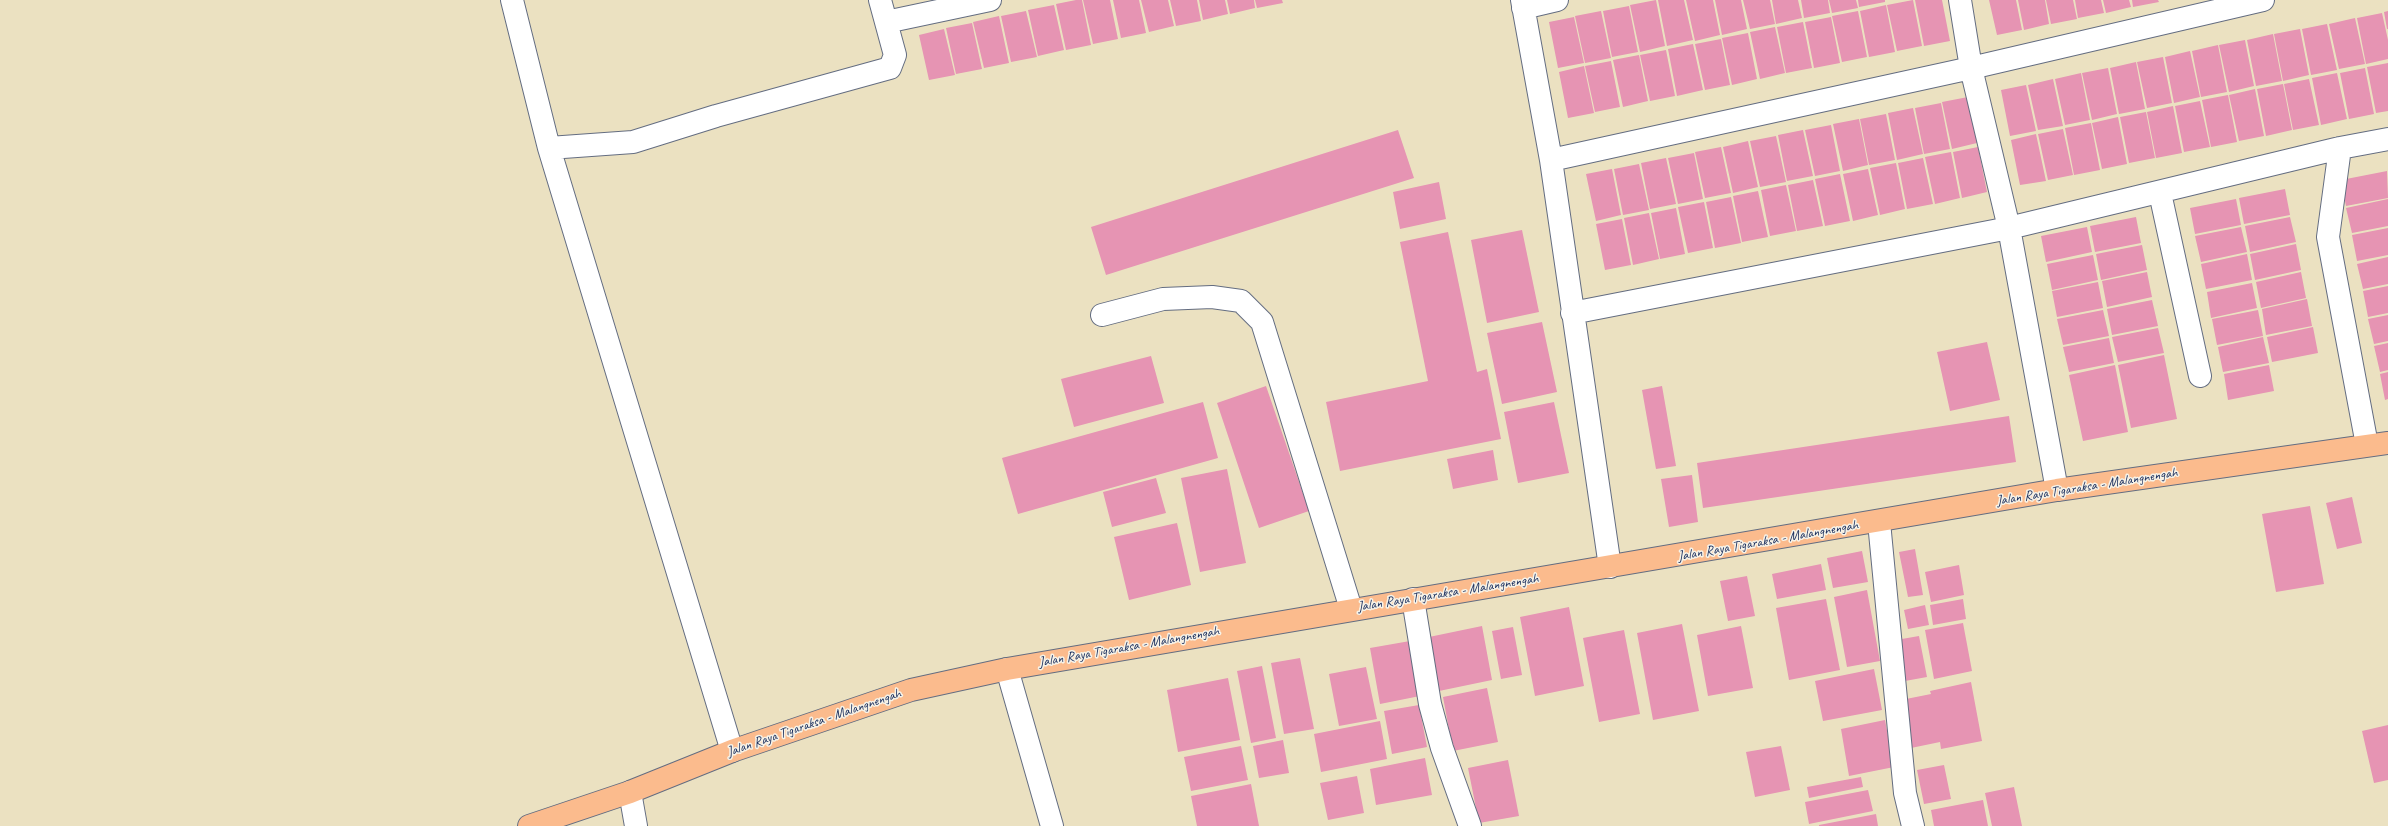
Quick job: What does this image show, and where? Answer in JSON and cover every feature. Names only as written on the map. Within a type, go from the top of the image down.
[{"type":"main road","name":"Jalan Raya Tigaraksa - Malangnengah","points":[[529,826],[630,792],[732,751],[910,690],[1008,668],[1351,609],[1879,522],[2057,490],[2378,444]]},
{"type":"street","points":[[512,0],[549,148],[732,751]]},
{"type":"street","points":[[549,148],[633,142],[716,116],[890,68],[895,55],[880,0]]},
{"type":"street","points":[[886,22],[990,0]]},
{"type":"street","points":[[1557,0],[1523,4],[1551,160],[1610,567]]},
{"type":"street","points":[[1960,0],[1971,68],[2009,228],[2057,490]]},
{"type":"street","points":[[1551,160],[1971,68],[2263,0]]},
{"type":"street","points":[[1572,313],[2009,228],[2160,193],[2340,148],[2388,139]]},
{"type":"street","points":[[2340,148],[2328,237],[2378,444]]},
{"type":"street","points":[[2160,193],[2200,376]]},
{"type":"street","points":[[1102,315],[1163,299],[1212,297],[1241,301],[1262,322],[1351,609]]},
{"type":"street","points":[[1879,522],[1906,793],[1913,826]]},
{"type":"street","points":[[1412,599],[1430,704],[1442,748],[1470,826]]},
{"type":"street","points":[[1008,668],[1052,826]]},
{"type":"street","points":[[630,792],[636,826]]},
{"type":"building","points":[[1082,0],[1091,45],[1066,50],[1056,4]]},
{"type":"building","points":[[1083,0],[1110,0],[1118,39],[1093,44]]},
{"type":"building","points":[[1113,0],[1139,0],[1146,33],[1121,38]]},
{"type":"building","points":[[1141,0],[1168,0],[1174,26],[1149,32]]},
{"type":"building","points":[[1170,0],[1197,0],[1201,21],[1176,26]]},
{"type":"building","points":[[1199,0],[1225,0],[1228,14],[1203,20]]},
{"type":"building","points":[[1227,0],[1254,0],[1255,8],[1230,14]]},
{"type":"building","points":[[1255,0],[1282,0],[1283,3],[1257,8]]},
{"type":"building","points":[[1656,0],[1665,46],[1640,52],[1630,5]]},
{"type":"building","points":[[1658,0],[1684,0],[1693,40],[1667,46]]},
{"type":"building","points":[[1686,0],[1713,0],[1720,35],[1695,41]]},
{"type":"building","points":[[1715,0],[1741,0],[1747,29],[1722,35]]},
{"type":"building","points":[[1743,0],[1770,0],[1775,24],[1750,29]]},
{"type":"building","points":[[1772,0],[1798,0],[1802,18],[1776,24]]},
{"type":"building","points":[[1801,0],[1828,0],[1830,13],[1804,18]]},
{"type":"building","points":[[1829,0],[1856,0],[1858,8],[1832,13]]},
{"type":"building","points":[[1858,0],[1885,0],[1885,2],[1859,7]]},
{"type":"building","points":[[1913,0],[1922,46],[1897,51],[1887,5]]},
{"type":"building","points":[[1915,0],[1942,0],[1950,41],[1924,46]]},
{"type":"building","points":[[1989,0],[2016,0],[2022,30],[1997,35]]},
{"type":"building","points":[[2018,0],[2045,0],[2049,24],[2024,30]]},
{"type":"building","points":[[2046,0],[2073,0],[2077,19],[2051,24]]},
{"type":"building","points":[[2075,0],[2101,0],[2104,13],[2078,18]]},
{"type":"building","points":[[2103,0],[2129,0],[2131,7],[2106,13]]},
{"type":"building","points":[[2132,0],[2158,0],[2159,2],[2133,7]]},
{"type":"building","points":[[1054,5],[1064,50],[1038,56],[1028,10]]},
{"type":"building","points":[[1886,5],[1895,52],[1869,57],[1860,11]]},
{"type":"building","points":[[1629,6],[1638,52],[1612,57],[1603,11]]},
{"type":"building","points":[[1026,11],[1037,57],[1011,62],[1001,16]]},
{"type":"building","points":[[1601,11],[1611,58],[1585,63],[1575,16]]},
{"type":"building","points":[[1858,11],[1867,57],[1842,62],[1832,16]]},
{"type":"building","points":[[2388,11],[2388,29],[2387,29],[2384,12]]},
{"type":"building","points":[[2382,13],[2388,40],[2388,59],[2366,64],[2357,18]]},
{"type":"building","points":[[999,16],[1009,63],[984,68],[973,22]]},
{"type":"building","points":[[1574,17],[1584,63],[1558,68],[1549,22]]},
{"type":"building","points":[[1831,17],[1840,63],[1814,68],[1805,22]]},
{"type":"building","points":[[2355,18],[2365,64],[2339,69],[2329,24]]},
{"type":"building","points":[[1803,22],[1812,68],[1786,73],[1777,27]]},
{"type":"building","points":[[972,23],[982,69],[956,74],[946,28]]},
{"type":"building","points":[[2327,24],[2337,70],[2311,75],[2302,29]]},
{"type":"building","points":[[1775,27],[1785,73],[1760,79],[1750,32]]},
{"type":"building","points":[[944,29],[955,75],[929,80],[919,35]]},
{"type":"building","points":[[2300,29],[2309,75],[2283,81],[2274,34]]},
{"type":"building","points":[[1748,33],[1757,79],[1732,85],[1722,38]]},
{"type":"building","points":[[2273,34],[2282,81],[2256,86],[2247,40]]},
{"type":"building","points":[[1721,39],[1730,85],[1705,90],[1695,44]]},
{"type":"building","points":[[2245,40],[2254,86],[2229,92],[2219,45]]},
{"type":"building","points":[[1693,44],[1703,90],[1677,96],[1668,49]]},
{"type":"building","points":[[2218,45],[2227,92],[2201,97],[2192,51]]},
{"type":"building","points":[[1666,50],[1675,96],[1650,101],[1640,55]]},
{"type":"building","points":[[2190,51],[2200,97],[2174,103],[2165,57]]},
{"type":"building","points":[[1639,55],[1648,101],[1623,107],[1613,60]]},
{"type":"building","points":[[2163,57],[2172,103],[2147,108],[2137,62]]},
{"type":"building","points":[[1611,61],[1620,107],[1595,112],[1585,66]]},
{"type":"building","points":[[2136,62],[2145,109],[2119,114],[2110,68]]},
{"type":"building","points":[[2388,63],[2388,111],[2376,113],[2367,67]]},
{"type":"building","points":[[1584,66],[1594,113],[1568,118],[1559,72]]},
{"type":"building","points":[[2108,68],[2117,114],[2092,120],[2082,73]]},
{"type":"building","points":[[2365,68],[2374,114],[2349,119],[2340,73]]},
{"type":"building","points":[[2081,73],[2090,120],[2065,125],[2055,79]]},
{"type":"building","points":[[2337,73],[2347,119],[2321,125],[2312,78]]},
{"type":"building","points":[[2053,79],[2063,126],[2038,130],[2028,85]]},
{"type":"building","points":[[2309,79],[2319,125],[2293,130],[2284,84]]},
{"type":"building","points":[[2283,84],[2292,130],[2266,136],[2257,89]]},
{"type":"building","points":[[2026,85],[2036,131],[2010,136],[2001,90]]},
{"type":"building","points":[[2255,89],[2264,136],[2239,141],[2229,95]]},
{"type":"building","points":[[2228,95],[2237,142],[2211,147],[2202,100]]},
{"type":"building","points":[[1968,97],[1977,143],[1952,149],[1942,102]]},
{"type":"building","points":[[2200,101],[2210,147],[2184,152],[2175,106]]},
{"type":"building","points":[[1941,103],[1950,149],[1924,154],[1915,108]]},
{"type":"building","points":[[2173,106],[2182,153],[2156,158],[2147,112]]},
{"type":"building","points":[[1913,108],[1923,154],[1897,160],[1888,113]]},
{"type":"building","points":[[2146,112],[2155,158],[2129,163],[2120,117]]},
{"type":"building","points":[[1886,114],[1895,160],[1869,165],[1860,119]]},
{"type":"building","points":[[2118,117],[2127,164],[2102,169],[2092,123]]},
{"type":"building","points":[[1859,119],[1868,165],[1843,171],[1833,124]]},
{"type":"building","points":[[2091,123],[2100,170],[2074,175],[2065,128]]},
{"type":"building","points":[[1831,125],[1840,171],[1815,176],[1805,130]]},
{"type":"building","points":[[2063,129],[2073,175],[2048,180],[2038,134]]},
{"type":"building","points":[[1398,130],[1414,178],[1106,275],[1091,227]]},
{"type":"building","points":[[1803,130],[1813,176],[1787,181],[1778,135]]},
{"type":"building","points":[[2036,134],[2046,181],[2020,185],[2011,140]]},
{"type":"building","points":[[1776,136],[1786,182],[1760,187],[1750,141]]},
{"type":"building","points":[[1748,141],[1758,187],[1733,193],[1723,147]]},
{"type":"building","points":[[1721,147],[1731,193],[1705,198],[1695,152]]},
{"type":"building","points":[[1978,147],[1987,192],[1962,198],[1953,152]]},
{"type":"building","points":[[1951,152],[1960,198],[1935,204],[1925,157]]},
{"type":"building","points":[[1694,153],[1703,199],[1678,204],[1668,158]]},
{"type":"building","points":[[1666,158],[1676,204],[1650,209],[1641,163]]},
{"type":"building","points":[[1923,158],[1933,204],[1907,209],[1898,163]]},
{"type":"building","points":[[1896,163],[1905,209],[1880,215],[1870,168]]},
{"type":"building","points":[[1639,164],[1649,210],[1623,215],[1614,169]]},
{"type":"building","points":[[1612,169],[1621,215],[1596,221],[1586,174]]},
{"type":"building","points":[[1868,169],[1878,215],[1853,221],[1843,174]]},
{"type":"building","points":[[2387,171],[2388,198],[2346,206],[2341,180]]},
{"type":"building","points":[[1840,174],[1850,221],[1825,226],[1815,179]]},
{"type":"building","points":[[1813,180],[1823,226],[1797,231],[1788,185]]},
{"type":"building","points":[[1439,182],[1446,219],[1400,229],[1393,192]]},
{"type":"building","points":[[1786,185],[1796,231],[1770,236],[1761,190]]},
{"type":"building","points":[[2285,189],[2290,215],[2244,224],[2239,198]]},
{"type":"building","points":[[1758,191],[1768,237],[1742,242],[1733,196]]},
{"type":"building","points":[[1731,197],[1741,243],[1715,248],[1706,202]]},
{"type":"building","points":[[2236,199],[2241,225],[2195,234],[2190,208]]},
{"type":"building","points":[[2388,199],[2388,226],[2352,233],[2346,208]]},
{"type":"building","points":[[1704,202],[1713,248],[1688,253],[1678,207]]},
{"type":"building","points":[[1676,208],[1685,254],[1660,259],[1651,213]]},
{"type":"building","points":[[1649,213],[1659,259],[1633,265],[1624,218]]},
{"type":"building","points":[[2136,217],[2141,243],[2095,252],[2090,226]]},
{"type":"building","points":[[2290,217],[2296,242],[2250,252],[2245,226]]},
{"type":"building","points":[[1622,219],[1631,265],[1605,270],[1596,224]]},
{"type":"building","points":[[2087,227],[2092,252],[2046,262],[2041,236]]},
{"type":"building","points":[[2241,227],[2247,252],[2201,262],[2195,236]]},
{"type":"building","points":[[2388,228],[2388,255],[2357,261],[2352,235]]},
{"type":"building","points":[[1522,230],[1539,312],[1487,323],[1471,240]]},
{"type":"building","points":[[1448,232],[1477,372],[1487,369],[1501,439],[1340,471],[1326,402],[1428,381],[1400,242]]},
{"type":"building","points":[[2296,244],[2301,270],[2255,280],[2250,254]]},
{"type":"building","points":[[2142,245],[2147,270],[2101,280],[2096,254]]},
{"type":"building","points":[[2247,254],[2252,280],[2206,289],[2201,264]]},
{"type":"building","points":[[2093,255],[2098,280],[2052,290],[2047,264]]},
{"type":"building","points":[[2388,257],[2388,284],[2363,289],[2357,264]]},
{"type":"building","points":[[2147,272],[2152,297],[2107,307],[2102,281]]},
{"type":"building","points":[[2301,272],[2306,298],[2261,308],[2256,282]]},
{"type":"building","points":[[2098,282],[2103,308],[2057,317],[2052,291]]},
{"type":"building","points":[[2252,283],[2257,308],[2211,318],[2207,292]]},
{"type":"building","points":[[2388,286],[2388,313],[2368,317],[2363,291]]},
{"type":"building","points":[[2307,299],[2312,326],[2266,335],[2262,309]]},
{"type":"building","points":[[2152,300],[2158,326],[2112,335],[2107,309]]},
{"type":"building","points":[[2103,310],[2109,336],[2063,345],[2057,319]]},
{"type":"building","points":[[2258,310],[2263,336],[2217,345],[2212,319]]},
{"type":"building","points":[[2388,315],[2388,341],[2374,344],[2368,319]]},
{"type":"building","points":[[1542,322],[1557,392],[1502,404],[1487,333]]},
{"type":"building","points":[[2313,327],[2318,353],[2272,362],[2267,337]]},
{"type":"building","points":[[2158,328],[2164,353],[2118,362],[2112,337]]},
{"type":"building","points":[[2263,337],[2269,363],[2223,372],[2218,347]]},
{"type":"building","points":[[2109,338],[2114,363],[2069,372],[2063,347]]},
{"type":"building","points":[[1987,342],[2000,400],[1950,411],[1937,352]]},
{"type":"building","points":[[2388,343],[2388,370],[2380,372],[2374,346]]},
{"type":"building","points":[[2164,355],[2177,419],[2131,428],[2118,365]]},
{"type":"building","points":[[1151,356],[1164,403],[1074,427],[1061,379]]},
{"type":"building","points":[[2115,365],[2128,432],[2083,441],[2069,375]]},
{"type":"building","points":[[2269,365],[2274,391],[2228,400],[2224,374]]},
{"type":"building","points":[[2388,372],[2388,399],[2385,400],[2380,374]]},
{"type":"building","points":[[1266,386],[1309,511],[1259,528],[1217,403]]},
{"type":"building","points":[[1662,386],[1676,466],[1656,469],[1642,390]]},
{"type":"building","points":[[1203,402],[1218,458],[1018,514],[1002,458]]},
{"type":"building","points":[[1554,402],[1569,473],[1518,483],[1504,412]]},
{"type":"building","points":[[2009,416],[2016,462],[1703,508],[1697,463]]},
{"type":"building","points":[[1493,450],[1498,480],[1453,489],[1447,459]]},
{"type":"building","points":[[1227,469],[1246,563],[1200,572],[1181,478]]},
{"type":"building","points":[[1692,475],[1698,522],[1669,527],[1661,479]]},
{"type":"building","points":[[1156,478],[1166,513],[1112,527],[1103,492]]},
{"type":"building","points":[[2352,497],[2362,543],[2337,549],[2326,503]]},
{"type":"building","points":[[2310,506],[2324,584],[2276,592],[2262,514]]},
{"type":"building","points":[[1177,523],[1191,585],[1129,600],[1114,537]]},
{"type":"building","points":[[1915,549],[1923,595],[1908,597],[1899,552]]},
{"type":"building","points":[[1862,551],[1868,582],[1833,588],[1827,558]]},
{"type":"building","points":[[1821,564],[1826,590],[1777,599],[1772,574]]},
{"type":"building","points":[[1959,565],[1964,595],[1931,602],[1925,572]]},
{"type":"building","points":[[1747,576],[1755,616],[1728,621],[1720,581]]},
{"type":"building","points":[[1867,590],[1880,661],[1847,667],[1834,597]]},
{"type":"building","points":[[1826,599],[1840,670],[1789,680],[1776,608]]},
{"type":"building","points":[[1963,599],[1966,619],[1933,625],[1930,605]]},
{"type":"building","points":[[1925,605],[1929,625],[1908,629],[1904,610]]},
{"type":"building","points":[[1569,607],[1584,686],[1535,696],[1520,617]]},
{"type":"building","points":[[1963,623],[1972,671],[1934,679],[1925,630]]},
{"type":"building","points":[[1682,624],[1699,711],[1653,720],[1637,633]]},
{"type":"building","points":[[1482,626],[1492,680],[1439,691],[1429,637]]},
{"type":"building","points":[[1741,626],[1753,688],[1708,696],[1697,635]]},
{"type":"building","points":[[1513,627],[1522,675],[1501,679],[1492,631]]},
{"type":"building","points":[[1624,630],[1640,714],[1599,722],[1583,638]]},
{"type":"building","points":[[1919,636],[1927,677],[1905,681],[1896,640]]},
{"type":"building","points":[[1410,641],[1420,696],[1380,704],[1370,648]]},
{"type":"building","points":[[1300,658],[1314,729],[1284,734],[1271,663]]},
{"type":"building","points":[[1262,666],[1276,738],[1251,743],[1237,671]]},
{"type":"building","points":[[1366,667],[1377,719],[1339,726],[1329,674]]},
{"type":"building","points":[[1874,669],[1882,710],[1823,721],[1815,681]]},
{"type":"building","points":[[1228,678],[1240,740],[1178,752],[1167,690]]},
{"type":"building","points":[[1971,682],[1982,741],[1941,749],[1940,742],[1911,748],[1901,700],[1931,694],[1930,691]]},
{"type":"building","points":[[1487,688],[1498,742],[1453,751],[1443,697]]},
{"type":"building","points":[[1419,705],[1427,747],[1392,754],[1384,711]]},
{"type":"building","points":[[1885,720],[1894,767],[1849,776],[1841,729]]},
{"type":"building","points":[[1380,721],[1387,759],[1321,772],[1314,734]]},
{"type":"building","points":[[2388,725],[2388,780],[2374,783],[2362,731]]},
{"type":"building","points":[[1283,740],[1289,773],[1259,778],[1253,746]]},
{"type":"building","points":[[1241,746],[1248,780],[1191,791],[1184,757]]},
{"type":"building","points":[[1781,746],[1790,790],[1755,797],[1746,752]]},
{"type":"building","points":[[1425,758],[1432,795],[1376,805],[1370,769]]},
{"type":"building","points":[[1508,760],[1519,816],[1479,823],[1468,768]]},
{"type":"building","points":[[1944,765],[1951,799],[1924,804],[1917,770]]},
{"type":"building","points":[[1357,776],[1364,813],[1328,820],[1320,783]]},
{"type":"building","points":[[1861,777],[1863,787],[1809,798],[1807,787]]},
{"type":"building","points":[[1251,784],[1259,826],[1197,826],[1191,796]]},
{"type":"building","points":[[2014,787],[2022,826],[1992,826],[1985,793]]},
{"type":"building","points":[[1868,790],[1873,811],[1809,824],[1805,802]]},
{"type":"building","points":[[1983,800],[1988,826],[1934,826],[1931,810]]},
{"type":"building","points":[[1876,814],[1878,826],[1819,826],[1819,825]]}]
